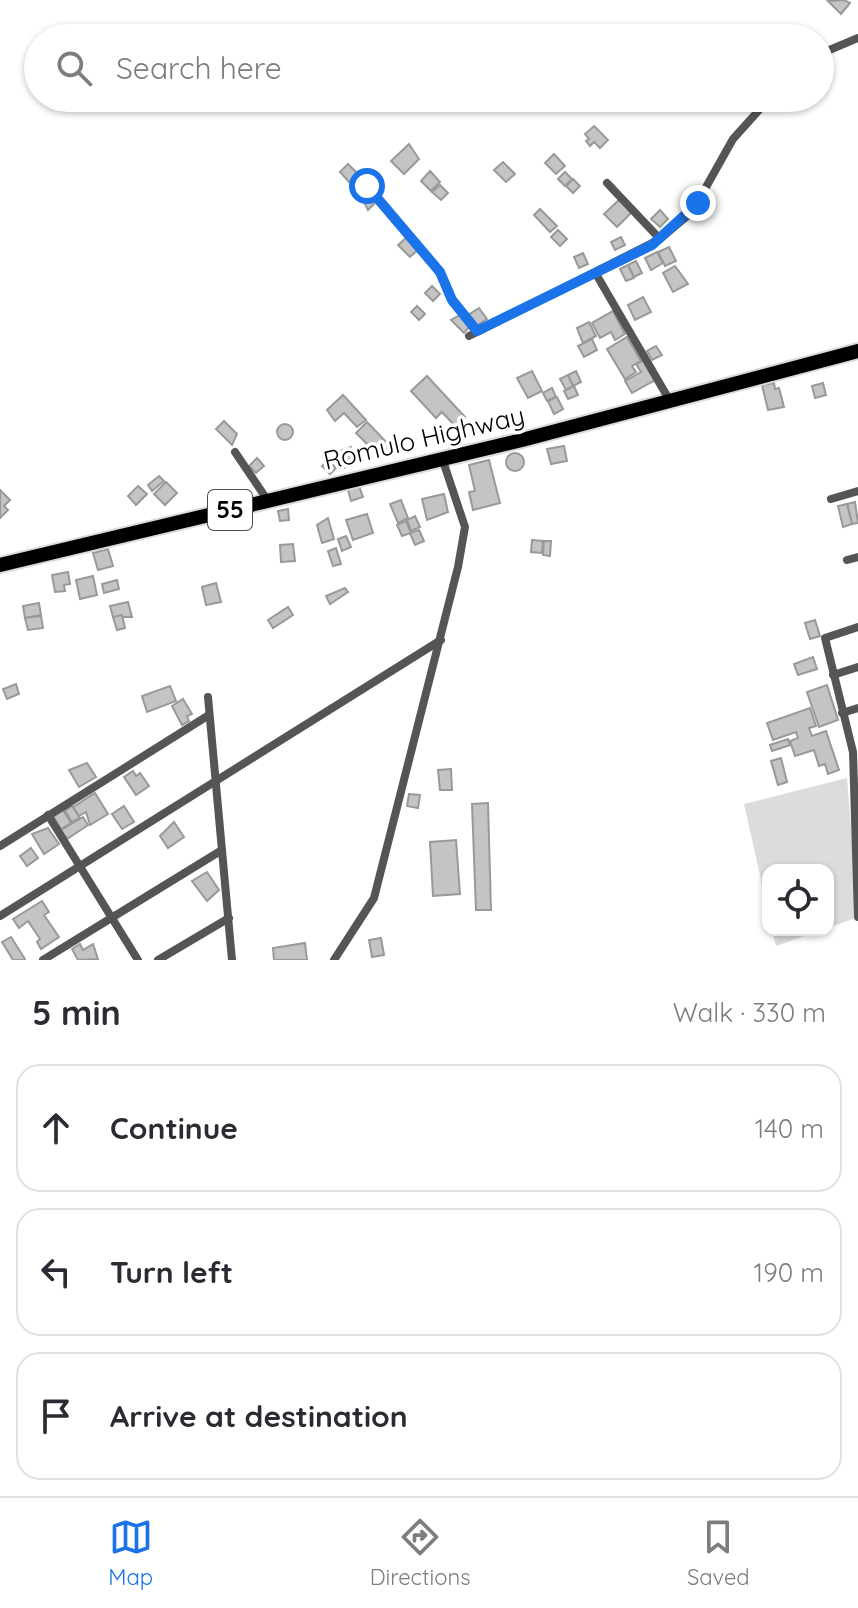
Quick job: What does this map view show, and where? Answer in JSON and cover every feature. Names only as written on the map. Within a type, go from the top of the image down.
[{"type":"highway","name":"Romulo Highway","points":[[0,565],[670,401],[858,351]]},
{"type":"street","points":[[834,48],[858,38]]},
{"type":"street","points":[[469,336],[660,239],[692,212],[733,139],[757,112]]},
{"type":"street","points":[[607,183],[660,239]]},
{"type":"street","points":[[367,186],[440,272],[452,300],[477,331]]},
{"type":"street","points":[[596,274],[670,401]]},
{"type":"street","points":[[235,452],[268,501]]},
{"type":"street","points":[[334,960],[374,898],[441,640],[465,527],[442,457]]},
{"type":"street","points":[[831,499],[858,491]]},
{"type":"street","points":[[847,560],[858,557]]},
{"type":"street","points":[[858,627],[825,638],[842,713],[856,751],[858,917]]},
{"type":"street","points":[[0,916],[441,640]]},
{"type":"street","points":[[833,675],[858,667]]},
{"type":"street","points":[[208,697],[232,960]]},
{"type":"street","points":[[842,713],[858,708]]},
{"type":"street","points":[[0,846],[209,715]]},
{"type":"street","points":[[48,815],[138,960]]},
{"type":"street","points":[[43,960],[222,850]]},
{"type":"street","points":[[158,960],[229,918]]},
{"type":"shaded area","points":[[847,778],[858,917],[834,926],[834,864],[762,864],[762,884],[744,804]]},
{"type":"shaded area","points":[[774,936],[804,936],[776,946]]},
{"type":"building","points":[[844,0],[850,3],[841,14],[828,1]]},
{"type":"building","points":[[594,126],[608,140],[600,148],[594,142],[590,146],[586,141],[589,139],[585,134]]},
{"type":"building","points":[[409,144],[419,159],[404,174],[391,161]]},
{"type":"building","points":[[554,154],[565,166],[556,174],[545,163]]},
{"type":"building","points":[[503,162],[515,174],[506,182],[494,170]]},
{"type":"building","points":[[348,164],[360,176],[351,184],[340,172]]},
{"type":"building","points":[[430,171],[440,182],[431,191],[421,181]]},
{"type":"building","points":[[565,172],[572,179],[565,186],[558,179]]},
{"type":"building","points":[[573,179],[580,186],[573,193],[566,186]]},
{"type":"building","points":[[440,185],[448,193],[441,200],[432,192]]},
{"type":"building","points":[[369,194],[376,202],[368,210],[363,200]]},
{"type":"building","points":[[620,199],[632,212],[617,227],[604,214]]},
{"type":"building","points":[[540,209],[557,226],[550,232],[534,215]]},
{"type":"building","points":[[660,210],[668,219],[660,227],[651,219]]},
{"type":"building","points":[[558,230],[567,239],[560,246],[551,237]]},
{"type":"building","points":[[407,237],[419,249],[410,257],[398,245]]},
{"type":"building","points":[[621,237],[625,245],[615,250],[611,242]]},
{"type":"building","points":[[669,247],[676,261],[665,266],[658,252]]},
{"type":"building","points":[[657,252],[663,263],[651,270],[645,258]]},
{"type":"building","points":[[583,253],[588,264],[579,268],[574,257]]},
{"type":"building","points":[[636,261],[642,273],[634,277],[628,265]]},
{"type":"building","points":[[628,265],[634,278],[626,281],[620,269]]},
{"type":"building","points":[[675,266],[688,284],[673,292],[663,273]]},
{"type":"building","points":[[432,286],[440,294],[433,301],[425,293]]},
{"type":"building","points":[[643,297],[651,312],[635,320],[628,305]]},
{"type":"building","points":[[417,306],[425,314],[419,320],[411,312]]},
{"type":"building","points":[[479,308],[487,319],[476,326],[468,315]]},
{"type":"building","points":[[613,311],[625,334],[615,340],[611,332],[600,338],[592,323]]},
{"type":"building","points":[[460,315],[471,325],[464,333],[451,320]]},
{"type":"building","points":[[589,322],[596,336],[583,343],[577,328]]},
{"type":"building","points":[[627,337],[641,361],[632,366],[636,372],[625,379],[607,349]]},
{"type":"building","points":[[592,339],[597,350],[584,357],[578,346]]},
{"type":"building","points":[[656,346],[662,355],[652,360],[647,351]]},
{"type":"building","points":[[644,360],[655,380],[632,393],[625,381],[641,372],[636,364]]},
{"type":"building","points":[[532,371],[542,391],[528,398],[517,378]]},
{"type":"building","points":[[576,371],[581,382],[573,386],[568,375]]},
{"type":"building","points":[[568,375],[573,386],[566,390],[560,379]]},
{"type":"building","points":[[427,376],[465,417],[455,426],[442,412],[436,418],[411,391]]},
{"type":"building","points":[[774,383],[775,389],[779,388],[784,407],[768,410],[762,385]]},
{"type":"building","points":[[823,383],[826,395],[815,398],[812,386]]},
{"type":"building","points":[[574,386],[578,395],[568,399],[564,391]]},
{"type":"building","points":[[552,388],[556,397],[547,401],[543,393]]},
{"type":"building","points":[[343,395],[366,420],[357,427],[344,413],[335,421],[327,410]]},
{"type":"building","points":[[557,397],[563,409],[554,414],[548,401]]},
{"type":"building","points":[[224,421],[237,434],[232,445],[216,429]]},
{"type":"building","points":[[367,422],[390,446],[379,456],[356,433]]},
{"type":"building","points":[[285,424],[291,426],[291,438],[285,440],[279,438],[277,432],[279,426]]},
{"type":"building","points":[[564,446],[567,461],[551,464],[547,449]]},
{"type":"building","points":[[351,447],[357,463],[344,468],[337,452]]},
{"type":"building","points":[[511,453],[519,453],[524,462],[522,469],[511,471],[506,466],[506,458]]},
{"type":"building","points":[[257,458],[264,466],[256,473],[249,466]]},
{"type":"building","points":[[328,460],[336,468],[330,474],[322,466]]},
{"type":"building","points":[[489,460],[500,503],[473,510],[469,492],[475,491],[469,465]]},
{"type":"building","points":[[159,476],[164,481],[152,491],[148,485]]},
{"type":"building","points":[[166,482],[177,493],[165,505],[154,494]]},
{"type":"building","points":[[138,486],[147,494],[136,505],[128,496]]},
{"type":"building","points":[[359,486],[363,497],[351,501],[348,490]]},
{"type":"building","points":[[0,490],[10,500],[4,506],[8,510],[0,518]]},
{"type":"building","points":[[444,494],[448,512],[427,520],[422,499]]},
{"type":"building","points":[[401,500],[408,518],[398,523],[390,504]]},
{"type":"building","points":[[855,502],[858,523],[852,524],[847,504]]},
{"type":"building","points":[[847,504],[852,524],[843,527],[838,506]]},
{"type":"building","points":[[288,509],[289,520],[280,521],[278,511]]},
{"type":"building","points":[[248,514],[250,520],[232,524],[231,518]]},
{"type":"building","points":[[367,514],[373,533],[353,540],[346,520]]},
{"type":"building","points":[[415,516],[420,527],[411,531],[407,520]]},
{"type":"building","points":[[328,518],[334,539],[322,543],[317,525]]},
{"type":"building","points":[[406,521],[411,533],[402,536],[397,525]]},
{"type":"building","points":[[419,530],[424,541],[415,545],[410,533]]},
{"type":"building","points":[[346,536],[351,547],[342,551],[338,539]]},
{"type":"building","points":[[532,540],[543,541],[542,553],[531,552]]},
{"type":"building","points":[[544,541],[551,541],[550,556],[543,555]]},
{"type":"building","points":[[293,544],[295,561],[281,562],[280,545]]},
{"type":"building","points":[[336,548],[341,564],[333,566],[328,551]]},
{"type":"building","points":[[108,549],[113,566],[98,570],[93,553]]},
{"type":"building","points":[[68,572],[70,584],[64,585],[65,591],[55,592],[52,575]]},
{"type":"building","points":[[93,576],[97,595],[80,599],[76,580]]},
{"type":"building","points":[[117,580],[119,589],[104,593],[102,584]]},
{"type":"building","points":[[216,583],[221,602],[206,605],[202,587]]},
{"type":"building","points":[[345,588],[348,592],[330,604],[326,596]]},
{"type":"building","points":[[128,602],[132,617],[113,617],[110,606]]},
{"type":"building","points":[[39,603],[41,615],[25,618],[23,606]]},
{"type":"building","points":[[288,607],[293,615],[273,628],[268,620]]},
{"type":"building","points":[[122,615],[125,628],[117,630],[113,617]]},
{"type":"building","points":[[41,616],[43,628],[28,630],[25,618]]},
{"type":"building","points":[[815,620],[820,636],[810,639],[805,623]]},
{"type":"building","points":[[813,657],[817,669],[798,675],[794,664]]},
{"type":"building","points":[[16,684],[19,694],[7,699],[3,689]]},
{"type":"building","points":[[827,685],[838,720],[819,727],[807,692]]},
{"type":"building","points":[[170,686],[176,701],[147,712],[142,696]]},
{"type":"building","points":[[183,699],[192,714],[187,716],[189,721],[182,725],[172,706]]},
{"type":"building","points":[[810,708],[816,726],[809,728],[812,736],[826,731],[839,770],[828,774],[825,764],[819,766],[814,750],[795,756],[790,741],[798,738],[796,732],[773,740],[767,723]]},
{"type":"building","points":[[788,739],[790,745],[772,751],[770,745]]},
{"type":"building","points":[[781,758],[787,782],[778,785],[771,761]]},
{"type":"building","points":[[87,763],[96,777],[79,787],[69,770]]},
{"type":"building","points":[[451,769],[452,790],[440,790],[438,770]]},
{"type":"building","points":[[133,771],[136,776],[140,773],[149,786],[136,795],[124,777]]},
{"type":"building","points":[[95,793],[108,814],[90,825],[86,812],[79,816],[73,807]]},
{"type":"building","points":[[409,794],[420,795],[418,808],[407,806]]},
{"type":"building","points":[[488,803],[491,910],[476,910],[472,804]]},
{"type":"building","points":[[72,806],[80,818],[72,822],[65,811]]},
{"type":"building","points":[[124,806],[134,822],[122,829],[112,814]]},
{"type":"building","points":[[63,810],[71,823],[61,829],[53,816]]},
{"type":"building","points":[[83,817],[88,825],[67,839],[61,830]]},
{"type":"building","points":[[174,822],[184,837],[168,848],[160,836]]},
{"type":"building","points":[[48,828],[59,844],[44,854],[32,834]]},
{"type":"building","points":[[456,840],[460,894],[433,896],[430,842]]},
{"type":"building","points":[[31,848],[38,858],[27,866],[20,856]]},
{"type":"building","points":[[207,872],[219,890],[207,901],[192,881]]},
{"type":"building","points":[[42,901],[49,912],[44,915],[59,937],[41,949],[37,942],[40,939],[28,921],[19,928],[13,919]]},
{"type":"building","points":[[11,937],[24,960],[13,960],[2,942]]},
{"type":"building","points":[[381,938],[384,955],[372,957],[369,940]]},
{"type":"building","points":[[305,943],[307,960],[274,960],[273,948]]},
{"type":"building","points":[[80,944],[83,950],[93,944],[98,959],[78,960],[72,949]]},
{"type":"route","points":[[367,186],[440,272],[452,300],[477,331],[652,245],[686,218],[698,203]]}]
